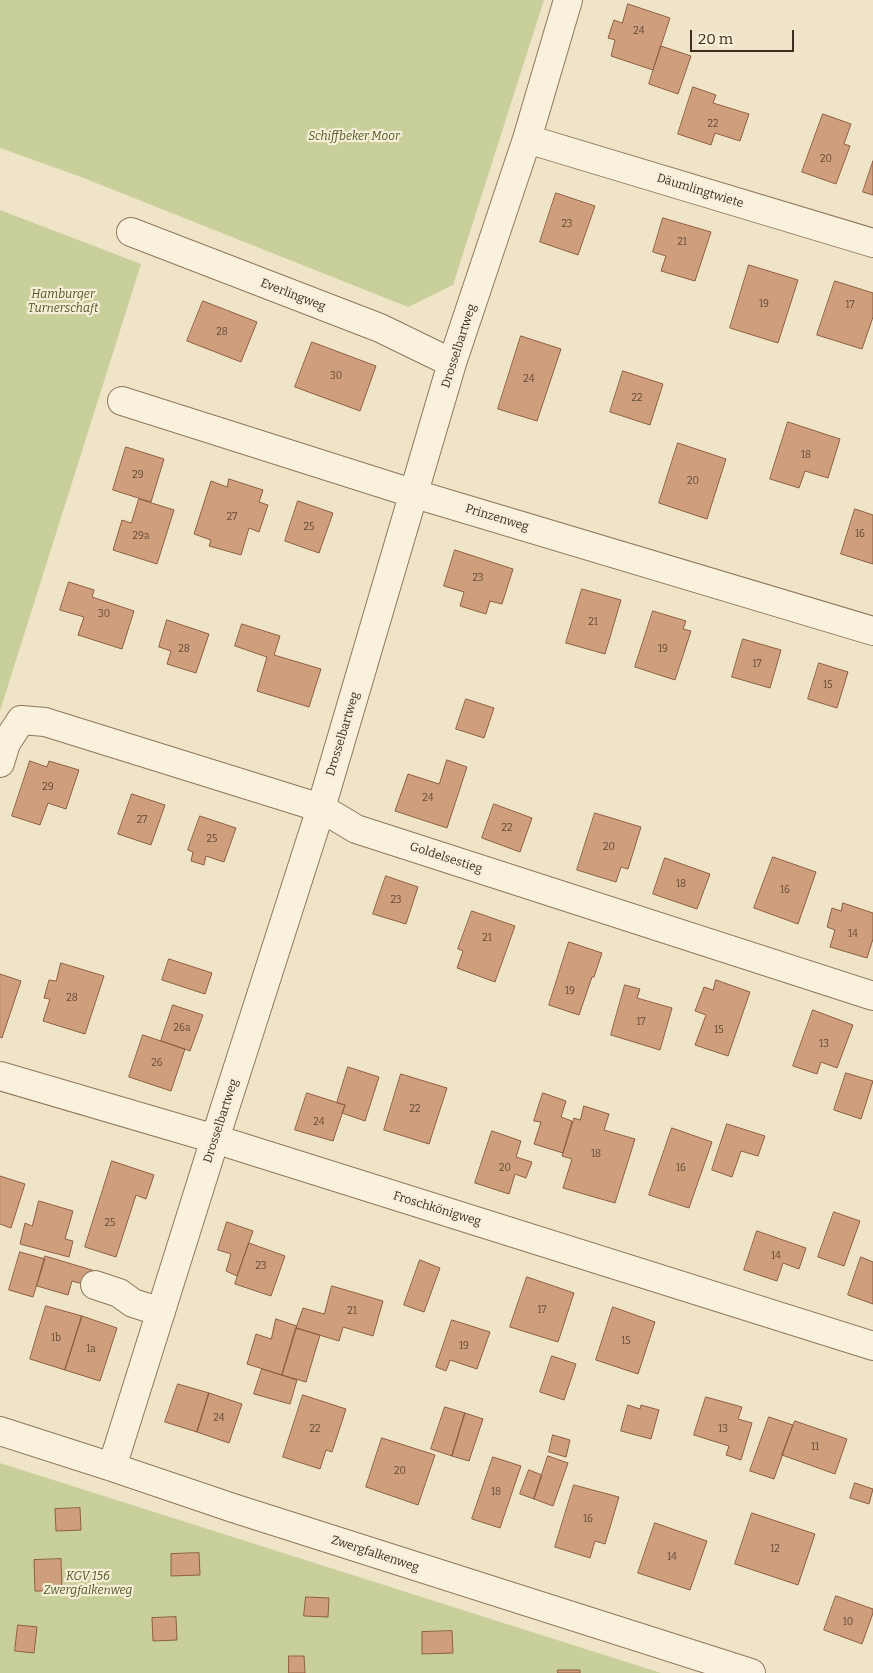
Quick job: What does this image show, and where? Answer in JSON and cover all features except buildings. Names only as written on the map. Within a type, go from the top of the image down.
[{"type":"street","name":"Drosselbartweg","points":[[112,1467],[321,808],[415,494],[452,363],[527,139],[568,0]]},
{"type":"street","name":"Däumlingtwiete","points":[[527,139],[873,243]]},
{"type":"street","name":"Everlingweg","points":[[131,232],[380,328],[452,363]]},
{"type":"street","name":"Prinzenweg","points":[[122,401],[415,494],[873,631]]},
{"type":"street","name":"Goldelsestieg","points":[[0,764],[6,744],[21,720],[46,722],[321,808],[356,828],[873,996]]},
{"type":"street","name":"Froschkönigweg","points":[[0,1076],[215,1139],[873,1346]]},
{"type":"street","points":[[95,1285],[119,1294],[133,1303],[161,1312]]},
{"type":"street","name":"Zwergfalkenweg","points":[[0,1432],[752,1673]]},
{"type":"green space","name":"Schiffbeker Moor","points":[[0,0],[544,0],[453,285],[408,307],[81,177],[0,148]]},
{"type":"green space","name":"Hamburger Turnerschaft","points":[[0,210],[141,264],[0,711]]},
{"type":"green space","name":"KGV 156 Zwergfalkenweg","points":[[0,1463],[661,1673],[0,1673]]}]
